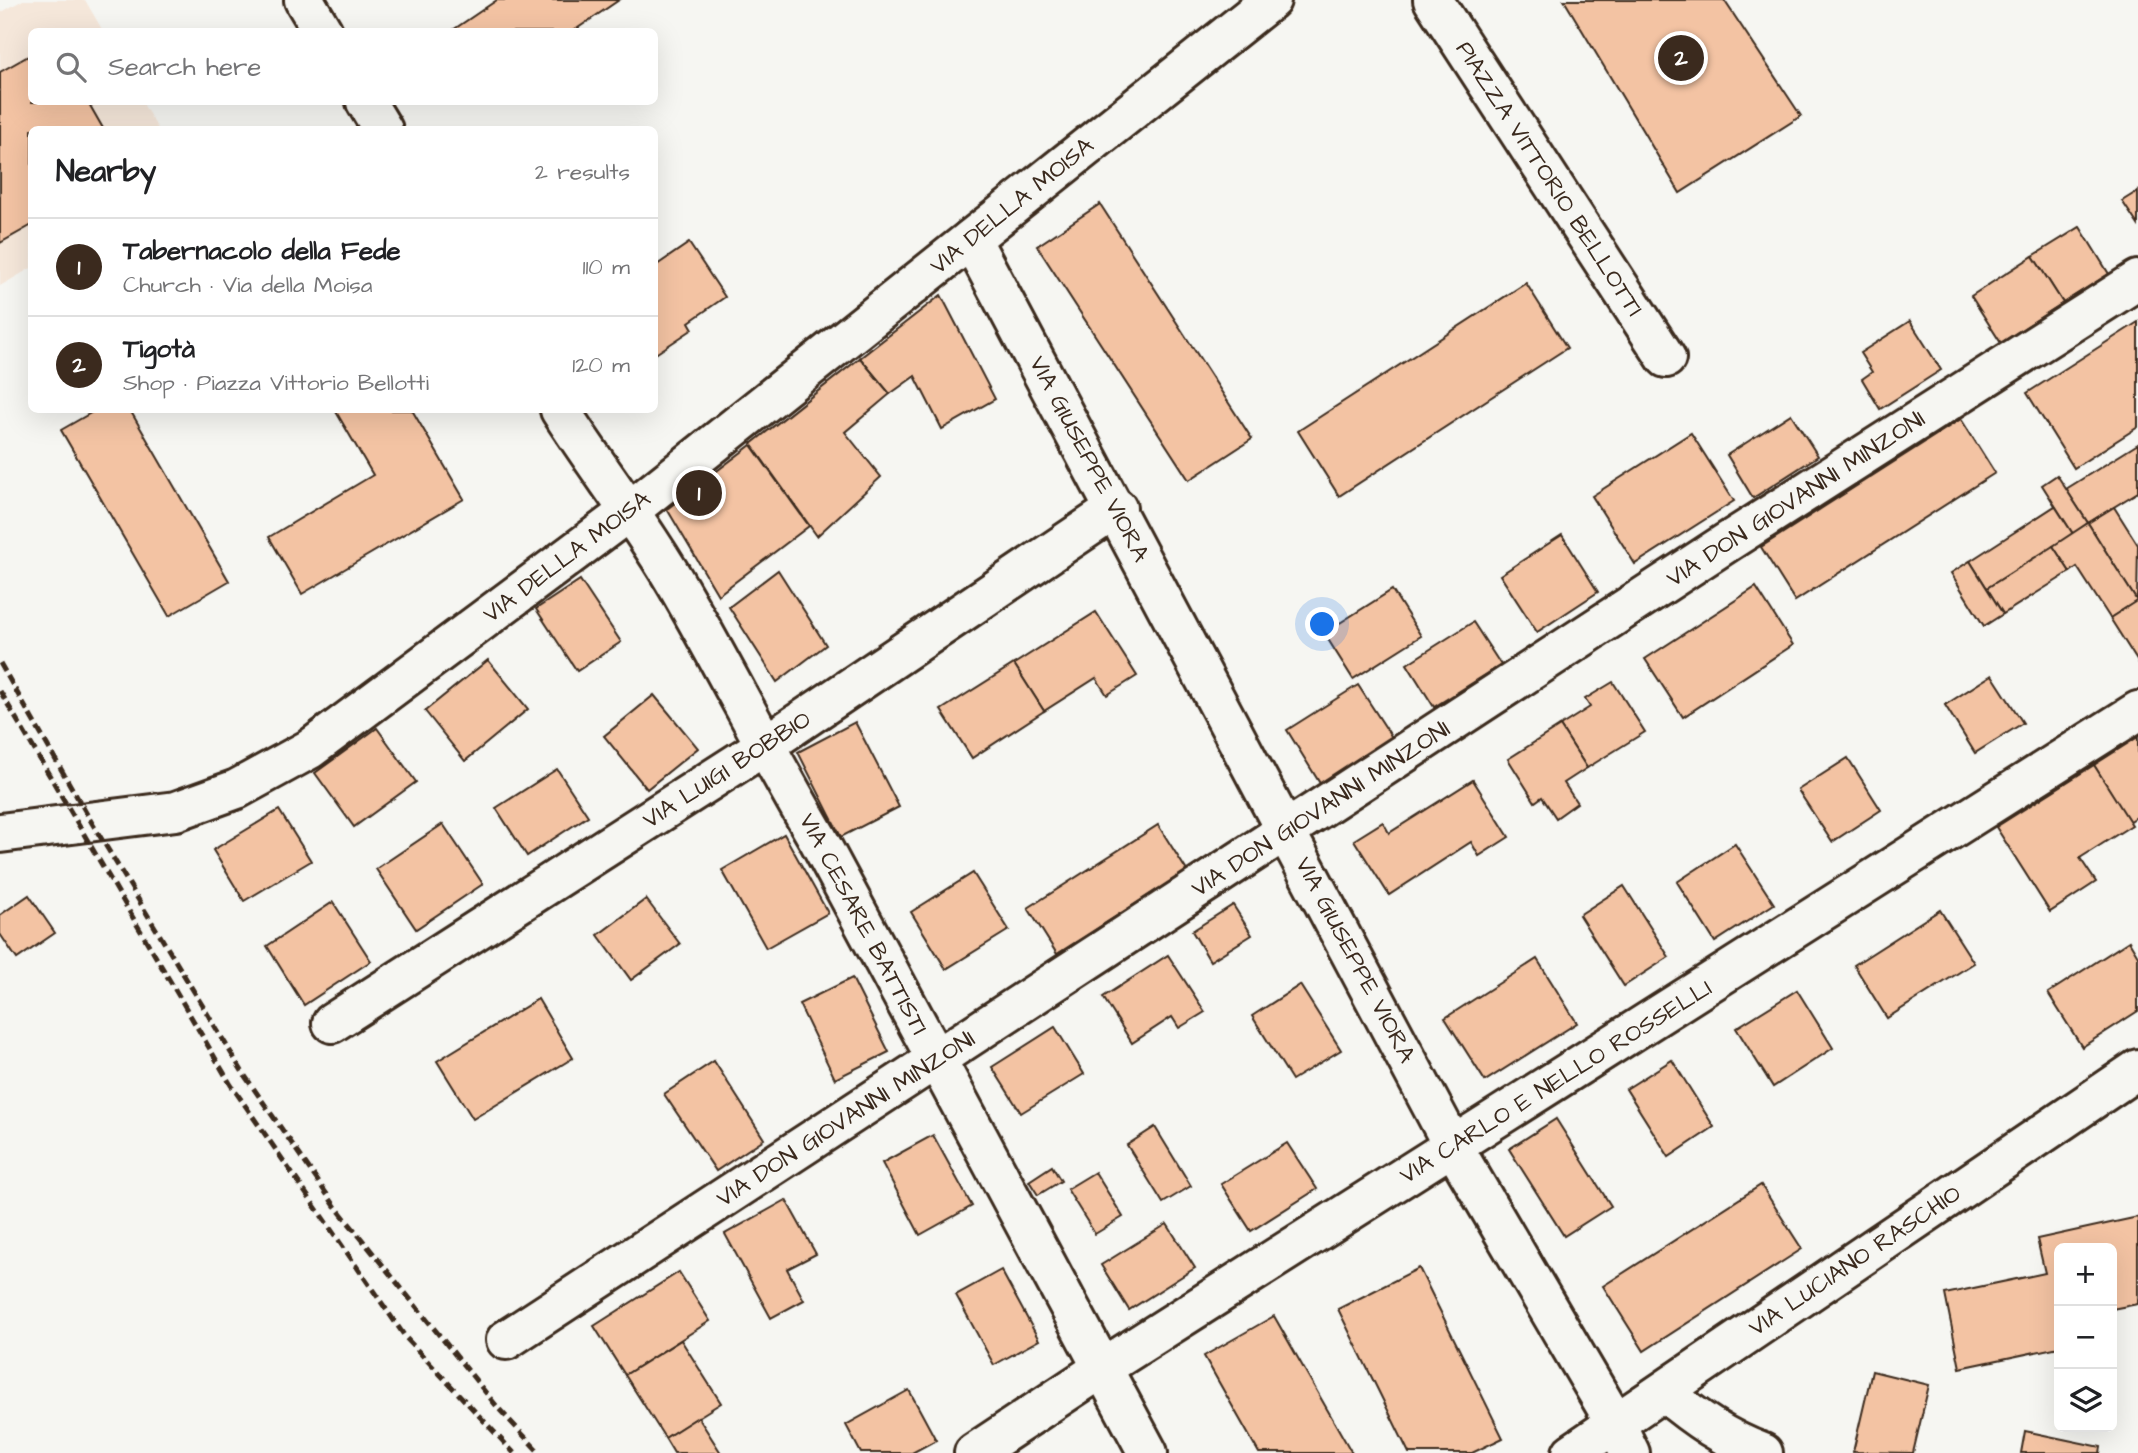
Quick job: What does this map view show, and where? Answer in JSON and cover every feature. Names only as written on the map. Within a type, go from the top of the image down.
[{"type":"street","points":[[304,0],[321,28]]},
{"type":"street","name":"VIA DELLA MOISA","points":[[0,833],[176,811],[237,789],[310,749],[628,512],[1271,0]]},
{"type":"street","name":"PIAZZA VITTORIO BELLOTTI","points":[[1433,0],[1666,358]]},
{"type":"street","points":[[368,105],[381,126]]},
{"type":"street","name":"VIA GIUSEPPE VIORA","points":[[971,239],[1117,509],[1454,1148],[1623,1438]]},
{"type":"street","name":"VIA DON GIOVANNI MINZONI","points":[[506,1340],[1726,543],[2138,280]]},
{"type":"street","name":"VIA CESARE BATTISTI","points":[[562,413],[687,601],[1104,1367],[1148,1453]]},
{"type":"street","name":"VIA LUIGI BOBBIO","points":[[332,1023],[764,746],[1117,509]]},
{"type":"street","name":"VIA CARLO E NELLO ROSSELLI","points":[[974,1453],[1104,1367],[1454,1148],[2138,711]]},
{"type":"street","name":"VIA LUCIANO RASCHIO","points":[[1572,1453],[1623,1438],[1664,1392],[2138,1069]]},
{"type":"street","points":[[1664,1392],[1696,1419],[1726,1437],[1763,1453]]},
{"type":"shaded area","points":[[23,0],[85,0],[101,28],[28,28],[28,105],[144,105],[156,126],[28,126],[28,270],[0,286],[0,13]]},
{"type":"building","points":[[497,0],[619,0],[578,28],[456,28]]},
{"type":"building","points":[[1564,0],[1724,0],[1801,116],[1680,193]]},
{"type":"building","points":[[28,56],[28,105],[90,105],[102,126],[28,126],[28,227],[0,243],[0,72]]},
{"type":"building","points":[[2138,191],[2138,225],[2122,201]]},
{"type":"building","points":[[1100,204],[1252,439],[1189,480],[1037,246]]},
{"type":"building","points":[[2080,227],[2109,274],[2063,303],[2033,256]]},
{"type":"building","points":[[689,243],[725,297],[689,322],[693,329],[658,352],[658,264]]},
{"type":"building","points":[[2033,256],[2063,303],[2001,343],[1971,296]]},
{"type":"building","points":[[1526,283],[1567,348],[1339,496],[1298,431]]},
{"type":"building","points":[[941,295],[995,399],[942,429],[915,376],[890,394],[860,358]]},
{"type":"building","points":[[1910,321],[1941,370],[1880,409],[1862,379],[1872,372],[1860,353]]},
{"type":"building","points":[[2138,322],[2138,427],[2074,468],[2027,393]]},
{"type":"building","points":[[860,358],[890,394],[845,432],[881,477],[817,536],[751,444]]},
{"type":"building","points":[[91,413],[132,413],[229,581],[169,616],[61,430]]},
{"type":"building","points":[[337,413],[414,413],[464,499],[302,594],[269,537],[373,475]]},
{"type":"building","points":[[1791,414],[1818,456],[1753,498],[1727,455]]},
{"type":"building","points":[[1961,419],[1995,473],[1795,601],[1761,547]]},
{"type":"building","points":[[1691,433],[1734,501],[1635,564],[1592,496]]},
{"type":"building","points":[[2138,444],[2138,492],[2088,523],[2066,489]]},
{"type":"building","points":[[751,445],[809,526],[718,595],[667,509]]},
{"type":"building","points":[[2057,475],[2088,523],[2073,534],[2042,485]]},
{"type":"building","points":[[2055,506],[2073,534],[1987,588],[1970,561]]},
{"type":"building","points":[[2114,507],[2138,545],[2137,601],[2088,523]]},
{"type":"building","points":[[2088,523],[2137,601],[2110,618],[2077,567],[2070,572],[2053,546]]},
{"type":"building","points":[[1562,535],[1598,592],[1537,632],[1500,575]]},
{"type":"building","points":[[2053,546],[2070,572],[2003,614],[1987,588]]},
{"type":"building","points":[[1970,561],[2003,614],[1984,626],[1951,573]]},
{"type":"building","points":[[778,570],[826,645],[777,682],[729,607]]},
{"type":"building","points":[[580,580],[621,642],[577,671],[536,609]]},
{"type":"building","points":[[1756,587],[1793,645],[1683,717],[1645,659]]},
{"type":"building","points":[[1392,590],[1421,636],[1353,679],[1324,633]]},
{"type":"building","points":[[2138,600],[2138,662],[2110,618]]},
{"type":"building","points":[[1096,612],[1137,676],[1107,695],[1096,678],[1044,711],[1014,664]]},
{"type":"building","points":[[1473,622],[1501,665],[1434,707],[1407,664]]},
{"type":"building","points":[[488,660],[528,709],[465,761],[425,711]]},
{"type":"building","points":[[1014,664],[1044,711],[972,758],[941,710]]},
{"type":"building","points":[[1992,675],[2023,723],[1975,753],[1945,705]]},
{"type":"building","points":[[1613,682],[1645,732],[1587,768],[1560,726],[1590,707],[1585,699]]},
{"type":"building","points":[[1358,685],[1393,739],[1321,785],[1287,730]]},
{"type":"building","points":[[654,695],[698,748],[647,789],[604,736]]},
{"type":"building","points":[[855,722],[899,807],[841,837],[798,752]]},
{"type":"building","points":[[1560,726],[1587,768],[1564,783],[1577,803],[1556,818],[1542,797],[1535,802],[1508,759]]},
{"type":"building","points":[[377,728],[416,782],[354,827],[315,773]]},
{"type":"building","points":[[2138,737],[2138,816],[2129,822],[2094,765]]},
{"type":"building","points":[[1848,758],[1881,810],[1832,842],[1798,790]]},
{"type":"building","points":[[2094,765],[2132,825],[2080,858],[2096,882],[2050,912],[1996,827]]},
{"type":"building","points":[[557,769],[588,816],[527,856],[496,808]]},
{"type":"building","points":[[1473,780],[1509,837],[1479,856],[1471,842],[1389,895],[1354,840],[1383,822],[1389,833]]},
{"type":"building","points":[[279,810],[311,861],[244,901],[213,850]]},
{"type":"building","points":[[443,824],[483,884],[416,929],[376,869]]},
{"type":"building","points":[[1158,825],[1187,871],[1057,954],[1028,908]]},
{"type":"building","points":[[784,834],[828,913],[766,948],[722,870]]},
{"type":"building","points":[[1735,844],[1774,904],[1715,942],[1677,882]]},
{"type":"building","points":[[973,873],[1009,930],[946,969],[911,912]]},
{"type":"building","points":[[1624,886],[1669,957],[1624,986],[1579,915]]},
{"type":"building","points":[[29,895],[55,933],[17,959],[0,934],[0,915]]},
{"type":"building","points":[[646,899],[680,944],[631,980],[598,935]]},
{"type":"building","points":[[333,902],[371,961],[304,1005],[267,946]]},
{"type":"building","points":[[1233,905],[1252,935],[1210,961],[1192,931]]},
{"type":"building","points":[[1940,910],[1974,963],[1887,1018],[1854,965]]},
{"type":"building","points":[[2129,941],[2138,956],[2138,1011],[2082,1047],[2048,993]]},
{"type":"building","points":[[1168,955],[1205,1012],[1179,1028],[1172,1017],[1132,1043],[1103,997]]},
{"type":"building","points":[[1537,959],[1577,1023],[1485,1081],[1445,1018]]},
{"type":"building","points":[[852,978],[889,1052],[835,1079],[799,1004]]},
{"type":"building","points":[[1300,985],[1341,1050],[1292,1080],[1252,1016]]},
{"type":"building","points":[[1797,990],[1833,1048],[1773,1087],[1736,1028]]},
{"type":"building","points":[[538,999],[573,1058],[473,1119],[437,1061]]},
{"type":"building","points":[[1055,1027],[1084,1074],[1021,1113],[992,1067]]},
{"type":"building","points":[[1672,1060],[1714,1127],[1669,1157],[1626,1089]]},
{"type":"building","points":[[714,1061],[764,1139],[716,1171],[664,1094]]},
{"type":"building","points":[[1556,1119],[1611,1206],[1564,1236],[1509,1149]]},
{"type":"building","points":[[1155,1127],[1191,1186],[1163,1203],[1127,1145]]},
{"type":"building","points":[[933,1135],[972,1206],[920,1235],[882,1163]]},
{"type":"building","points":[[1287,1143],[1317,1189],[1251,1231],[1221,1184]]},
{"type":"building","points":[[1052,1166],[1061,1181],[1038,1195],[1029,1181]]},
{"type":"building","points":[[1095,1172],[1123,1217],[1095,1234],[1067,1189]]},
{"type":"building","points":[[1761,1185],[1802,1249],[1644,1351],[1603,1286]]},
{"type":"building","points":[[786,1200],[816,1254],[787,1269],[804,1300],[771,1318],[725,1234]]},
{"type":"building","points":[[2138,1217],[2138,1304],[2117,1308],[2117,1243],[2054,1243],[2054,1348],[1960,1368],[1945,1294],[2045,1273],[2037,1239]]},
{"type":"building","points":[[1167,1224],[1195,1268],[1129,1310],[1101,1265]]},
{"type":"building","points":[[1419,1268],[1503,1438],[1472,1453],[1409,1453],[1338,1309]]},
{"type":"building","points":[[1001,1270],[1039,1340],[994,1365],[956,1295]]},
{"type":"building","points":[[679,1272],[710,1321],[625,1375],[594,1326]]},
{"type":"building","points":[[1274,1316],[1352,1453],[1259,1453],[1204,1356]]},
{"type":"building","points":[[681,1340],[721,1403],[665,1438],[625,1375]]},
{"type":"building","points":[[1872,1371],[1929,1385],[1913,1453],[1853,1452]]},
{"type":"building","points":[[909,1390],[936,1440],[912,1453],[861,1453],[846,1425]]},
{"type":"building","points":[[698,1417],[721,1453],[674,1453],[665,1438]]},
{"type":"building","points":[[2025,1431],[2101,1447],[2100,1453],[2021,1453]]},
{"type":"railway","points":[[0,663],[92,823],[245,1076],[335,1206],[499,1409],[540,1453]]},
{"type":"railway","points":[[0,691],[231,1085],[406,1338],[514,1453]]},
{"type":"place","name":"Tigotà","points":[[1681,58]]},
{"type":"place","name":"Tabernacolo della Fede","points":[[699,493]]}]
